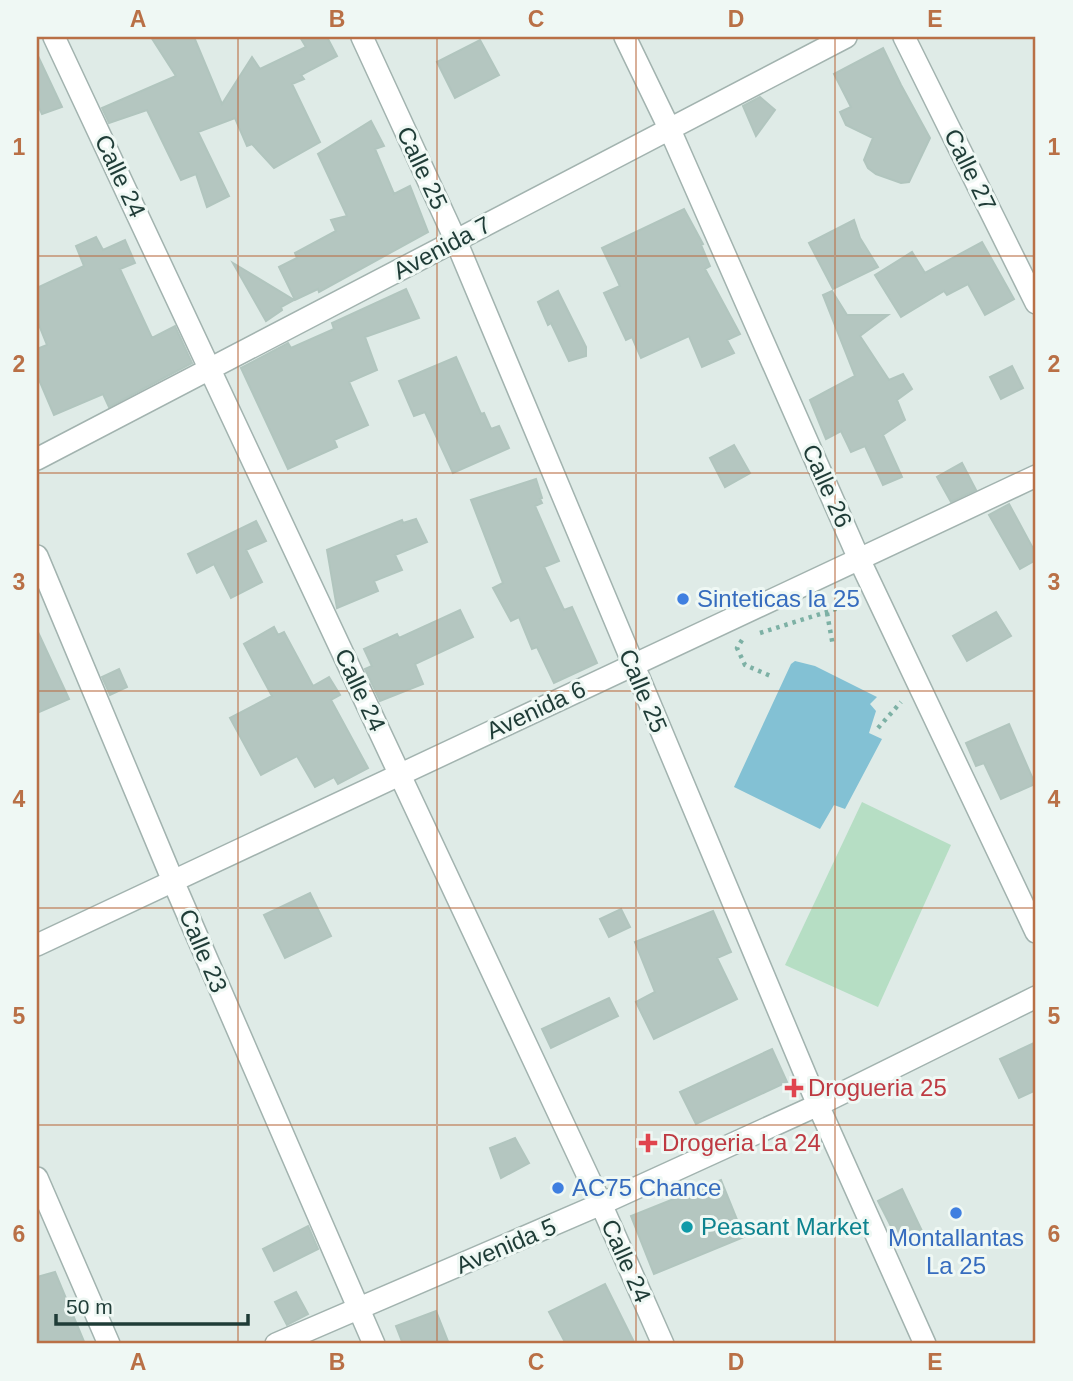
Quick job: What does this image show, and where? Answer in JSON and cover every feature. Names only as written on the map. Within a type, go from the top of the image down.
[{"type":"street","name":"Calle 24","points":[[54,37],[601,1204],[663,1344]]},
{"type":"street","name":"Calle 25","points":[[362,37],[456,241],[818,1105],[925,1344]]},
{"type":"street","name":"Calle 26","points":[[625,37],[670,130],[859,559],[1036,932]]},
{"type":"street","name":"Avenida 7","points":[[37,459],[846,37]]},
{"type":"street","name":"Calle 27","points":[[904,37],[1036,303]]},
{"type":"street","name":"Avenida 6","points":[[37,944],[1036,475]]},
{"type":"street","name":"Calle 23","points":[[37,556],[173,881],[374,1344]]},
{"type":"street","name":"Avenida 5","points":[[276,1344],[601,1204],[818,1105],[1036,997]]},
{"type":"street","points":[[37,1178],[109,1344]]},
{"type":"path","points":[[757,634],[877,596]]},
{"type":"path","points":[[827,613],[833,646]]},
{"type":"path","points":[[744,638],[737,648],[745,665],[773,677]]},
{"type":"path","points":[[878,728],[918,683]]},
{"type":"green space","points":[[862,802],[951,845],[878,1007],[785,965]]},
{"type":"water","points":[[795,661],[815,666],[877,697],[870,704],[876,711],[869,733],[882,739],[845,809],[834,805],[820,829],[734,787],[791,664]]},
{"type":"building","points":[[151,37],[194,37],[222,104],[252,57],[260,69],[306,47],[300,37],[327,37],[337,56],[301,75],[304,79],[292,84],[320,142],[274,168],[252,144],[247,146],[235,118],[198,132],[229,196],[207,207],[196,174],[181,180],[147,110],[109,123],[102,108],[176,76]]},
{"type":"building","points":[[480,40],[499,75],[455,98],[437,62]]},
{"type":"building","points":[[883,48],[930,138],[909,182],[901,183],[876,174],[868,168],[864,160],[873,138],[846,125],[840,112],[851,107],[834,74]]},
{"type":"building","points":[[37,54],[62,107],[42,114],[37,103]]},
{"type":"building","points":[[760,97],[775,110],[756,136],[743,106]]},
{"type":"building","points":[[371,121],[384,146],[375,149],[394,194],[410,186],[428,232],[319,292],[318,289],[295,300],[279,267],[297,258],[295,253],[336,231],[331,220],[347,216],[318,154]]},
{"type":"building","points":[[684,209],[703,244],[701,245],[710,266],[705,269],[740,334],[727,340],[734,353],[702,367],[689,336],[641,358],[632,337],[626,340],[604,293],[620,286],[602,248]]},
{"type":"building","points":[[854,220],[860,238],[878,267],[833,289],[809,243]]},
{"type":"building","points":[[96,237],[103,250],[125,240],[135,263],[120,269],[152,338],[175,326],[192,363],[109,407],[103,394],[54,415],[37,375],[37,349],[47,345],[37,320],[37,288],[84,266],[76,246]]},
{"type":"building","points":[[982,242],[1014,299],[985,315],[968,284],[947,295],[944,291],[901,317],[875,275],[912,252],[925,273]]},
{"type":"building","points":[[233,263],[294,300],[281,307],[282,310],[266,321]]},
{"type":"building","points":[[406,289],[419,318],[365,337],[377,370],[349,382],[368,425],[334,440],[337,447],[288,469],[241,368],[288,343],[291,348],[334,329],[332,323]]},
{"type":"building","points":[[558,291],[586,347],[586,356],[569,361],[538,302]]},
{"type":"building","points":[[832,291],[847,315],[888,315],[860,336],[889,380],[903,374],[912,389],[897,400],[905,420],[883,435],[902,477],[883,485],[865,446],[851,452],[841,431],[826,439],[810,400],[855,376],[823,295]]},
{"type":"building","points":[[456,357],[481,414],[484,413],[491,429],[499,426],[509,448],[453,473],[425,412],[414,416],[399,381]]},
{"type":"building","points":[[1012,366],[1023,388],[1001,399],[990,377]]},
{"type":"building","points":[[734,445],[750,473],[725,487],[710,458]]},
{"type":"building","points":[[962,463],[976,490],[951,502],[937,477]]},
{"type":"building","points":[[536,479],[542,503],[535,506],[559,561],[544,567],[564,610],[572,607],[597,663],[554,683],[537,647],[532,649],[519,617],[511,621],[493,588],[503,583],[471,500]]},
{"type":"building","points":[[1009,504],[1036,554],[1036,560],[1020,569],[989,515]]},
{"type":"building","points":[[416,519],[427,542],[395,555],[402,570],[374,581],[378,591],[337,608],[327,550],[402,520],[403,523]]},
{"type":"building","points":[[256,521],[266,541],[246,550],[262,582],[231,598],[214,564],[197,573],[188,554]]},
{"type":"building","points":[[460,610],[473,637],[415,664],[423,684],[380,701],[365,669],[372,666],[364,649],[397,634],[399,638]]},
{"type":"building","points":[[996,612],[1011,636],[967,661],[953,636]]},
{"type":"building","points":[[274,627],[278,635],[284,632],[313,686],[329,677],[340,695],[331,700],[368,768],[338,784],[334,777],[315,787],[297,756],[261,775],[230,718],[272,696],[244,644]]},
{"type":"building","points":[[37,630],[69,699],[37,713]]},
{"type":"building","points":[[119,669],[127,687],[110,695],[102,677]]},
{"type":"building","points":[[1009,724],[1035,784],[1001,799],[984,763],[976,766],[966,743]]},
{"type":"building","points":[[310,893],[331,936],[285,958],[264,915]]},
{"type":"building","points":[[621,909],[630,927],[609,937],[600,919]]},
{"type":"building","points":[[713,911],[731,952],[717,958],[737,999],[654,1039],[636,1002],[655,992],[635,942]]},
{"type":"building","points":[[609,998],[618,1016],[551,1048],[542,1029]]},
{"type":"building","points":[[1036,1042],[1036,1090],[1019,1098],[1000,1059]]},
{"type":"building","points":[[772,1049],[787,1082],[696,1124],[680,1092]]},
{"type":"building","points":[[515,1138],[529,1163],[501,1178],[490,1148]]},
{"type":"building","name":"Peasant Market","points":[[721,1180],[744,1237],[654,1274],[631,1216]]},
{"type":"building","points":[[902,1189],[922,1231],[899,1242],[878,1201]]},
{"type":"building","points":[[308,1226],[318,1249],[274,1271],[263,1249]]},
{"type":"building","points":[[55,1272],[85,1344],[37,1344],[37,1277]]},
{"type":"building","points":[[605,1284],[635,1344],[566,1344],[549,1312]]},
{"type":"building","points":[[296,1292],[308,1314],[287,1325],[275,1302]]},
{"type":"building","points":[[436,1311],[449,1344],[403,1344],[396,1326]]},
{"type":"place","name":"Sinteticas la 25","points":[[683,599]]},
{"type":"place","name":"Drogueria 25","points":[[794,1088]]},
{"type":"place","name":"Drogeria La 24","points":[[648,1143]]},
{"type":"place","name":"AC75 Chance","points":[[558,1188]]},
{"type":"place","name":"Montallantas La 25","points":[[956,1213]]},
{"type":"place","name":"Peasant Market","points":[[687,1227]]}]
